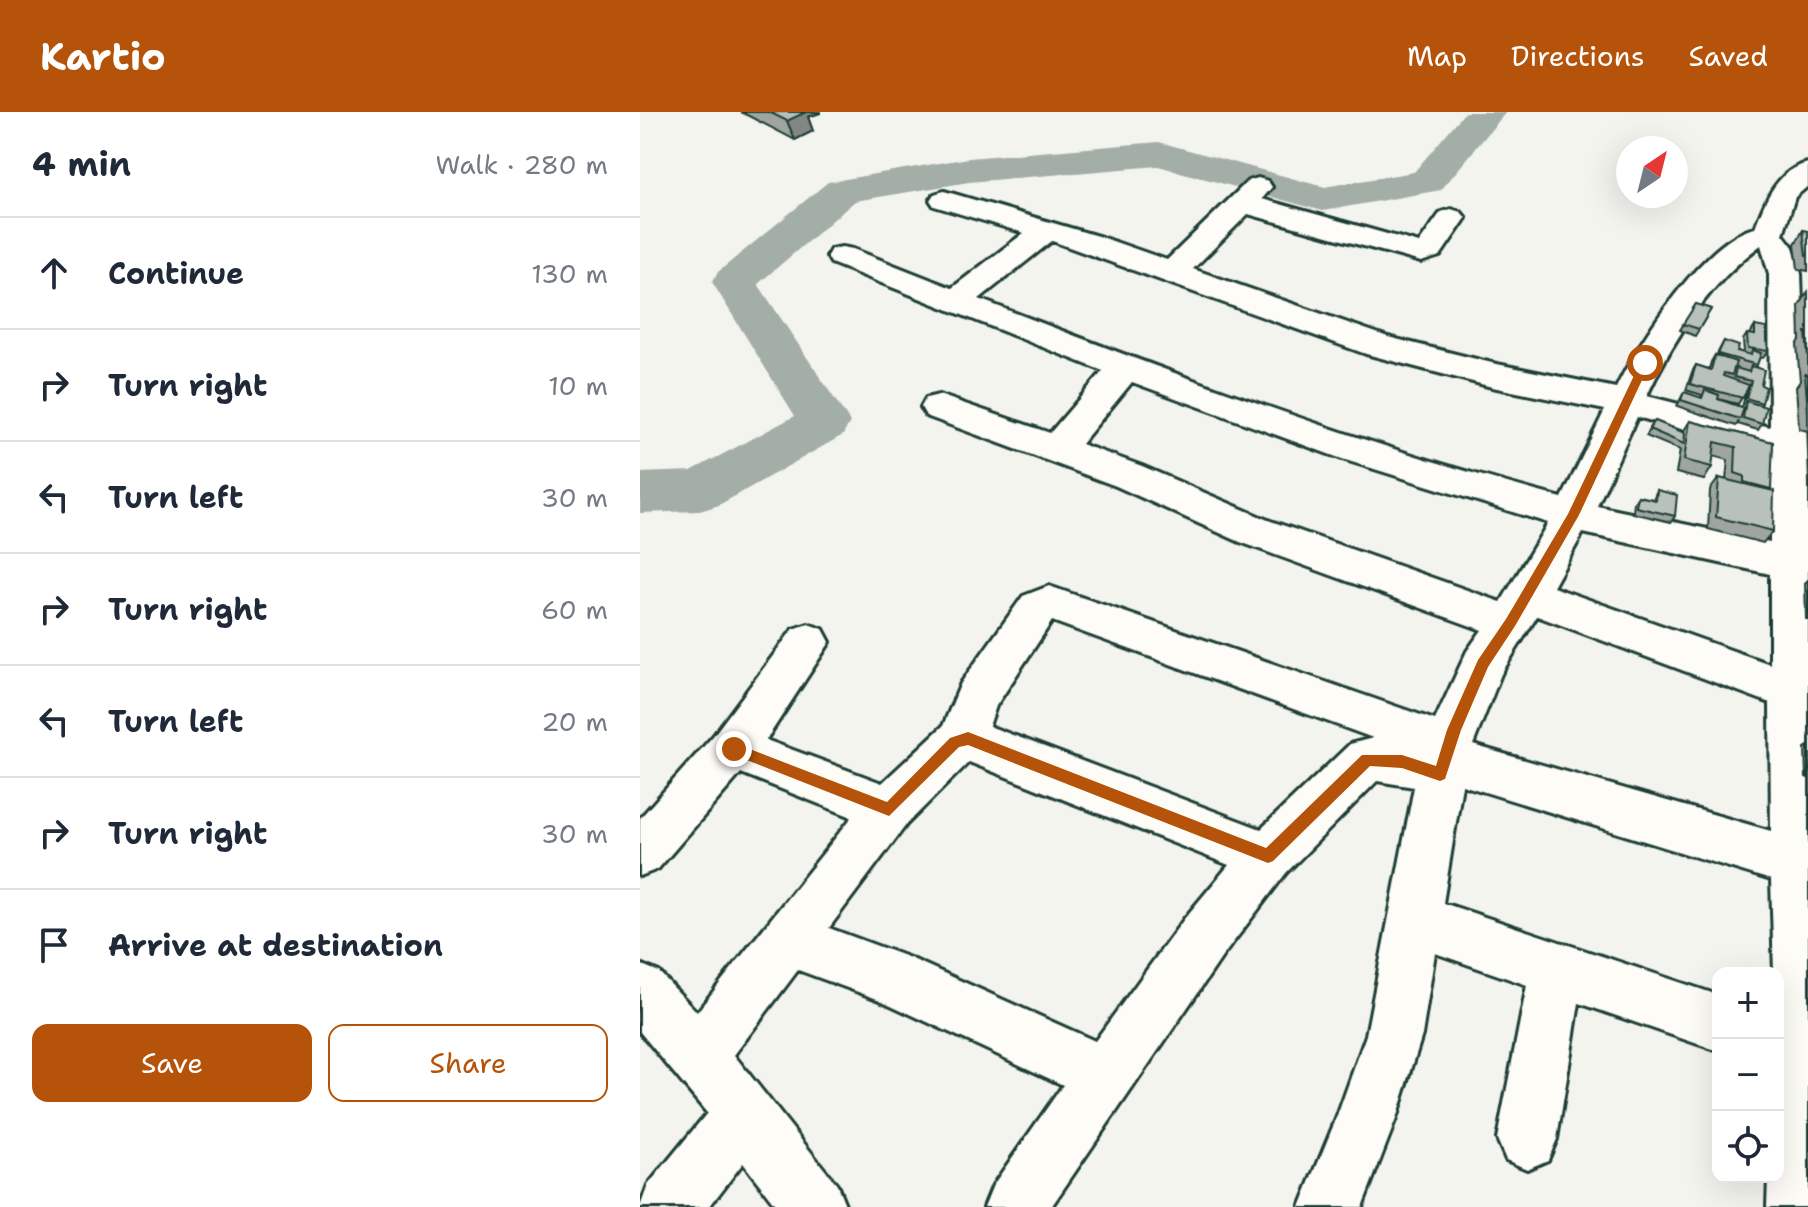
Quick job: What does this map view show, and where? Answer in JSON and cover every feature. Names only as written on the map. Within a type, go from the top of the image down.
[{"type":"street","points":[[1768,235],[1782,194],[1808,171]]},
{"type":"street","points":[[1172,273],[1250,195],[1421,253],[1429,250],[1451,218]]},
{"type":"street","points":[[944,200],[1047,230],[1378,346],[1492,375],[1625,402],[1788,445]]},
{"type":"street","points":[[956,301],[1047,230]]},
{"type":"street","points":[[1340,1203],[1394,1035],[1445,760],[1483,664],[1573,515],[1645,363],[1688,299],[1735,250],[1751,238],[1768,235]]},
{"type":"street","points":[[1768,235],[1778,247],[1785,274],[1792,691],[1800,884],[1798,1207]]},
{"type":"street","points":[[842,256],[1126,367],[1344,447],[1573,515],[1790,562]]},
{"type":"street","points":[[1057,449],[1126,367]]},
{"type":"street","points":[[939,407],[1129,476],[1254,531],[1518,608],[1633,636],[1792,691]]},
{"type":"street","points":[[698,1055],[889,809],[961,739],[977,697],[1038,608],[1049,603],[1151,642],[1322,698],[1445,760],[1800,884]]},
{"type":"street","points":[[640,852],[684,810],[734,749],[808,642]]},
{"type":"street","points":[[961,739],[987,746],[1268,856]]},
{"type":"street","points":[[734,749],[889,809]]},
{"type":"street","points":[[1015,1207],[1203,938],[1268,856],[1367,759],[1445,760]]},
{"type":"street","points":[[1415,920],[1712,1021]]},
{"type":"street","points":[[787,939],[891,977],[1105,1075]]},
{"type":"street","points":[[1527,1139],[1557,968]]},
{"type":"street","points":[[640,991],[698,1055],[815,1207]]},
{"type":"street","points":[[670,1207],[744,1114]]},
{"type":"building","points":[[769,112],[806,112],[787,121]]},
{"type":"building","points":[[1803,230],[1808,231],[1808,256],[1806,256]]},
{"type":"building","points":[[1696,304],[1711,309],[1699,329],[1683,324]]},
{"type":"building","points":[[1755,326],[1766,328],[1768,351],[1748,348],[1747,334],[1755,335]]},
{"type":"building","points":[[1724,341],[1739,346],[1737,351],[1751,355],[1752,350],[1761,353],[1757,365],[1718,354]]},
{"type":"building","points":[[1715,355],[1736,362],[1732,375],[1724,373],[1723,376],[1749,385],[1743,398],[1690,384],[1696,365],[1711,370]]},
{"type":"building","points":[[1751,366],[1764,370],[1761,385],[1766,387],[1762,403],[1746,398],[1751,381],[1734,377],[1736,368],[1749,372]]},
{"type":"building","points":[[1805,374],[1808,375],[1808,413]]},
{"type":"building","points":[[1705,390],[1719,395],[1718,399],[1744,408],[1740,419],[1681,400],[1684,392],[1702,398]]},
{"type":"building","points":[[1746,401],[1766,407],[1762,424],[1743,418]]},
{"type":"building","points":[[1655,421],[1685,433],[1684,444],[1649,429]]},
{"type":"building","points":[[1690,421],[1773,442],[1771,489],[1744,482],[1744,476],[1735,473],[1736,447],[1715,442],[1712,467],[1684,460]]},
{"type":"building","points":[[1719,478],[1774,491],[1773,531],[1716,517]]},
{"type":"building","points":[[1657,490],[1677,495],[1675,516],[1636,507],[1638,496],[1656,500]]},
{"type":"waterway","points":[[640,493],[700,491],[825,422],[734,282],[842,191],[969,170],[1159,154],[1323,199],[1427,182],[1480,117],[1488,112]]},
{"type":"route","points":[[734,749],[889,809],[955,742],[968,739],[1268,856],[1367,759],[1402,761],[1440,774],[1454,730],[1483,664],[1511,623],[1573,515],[1645,363]]}]
